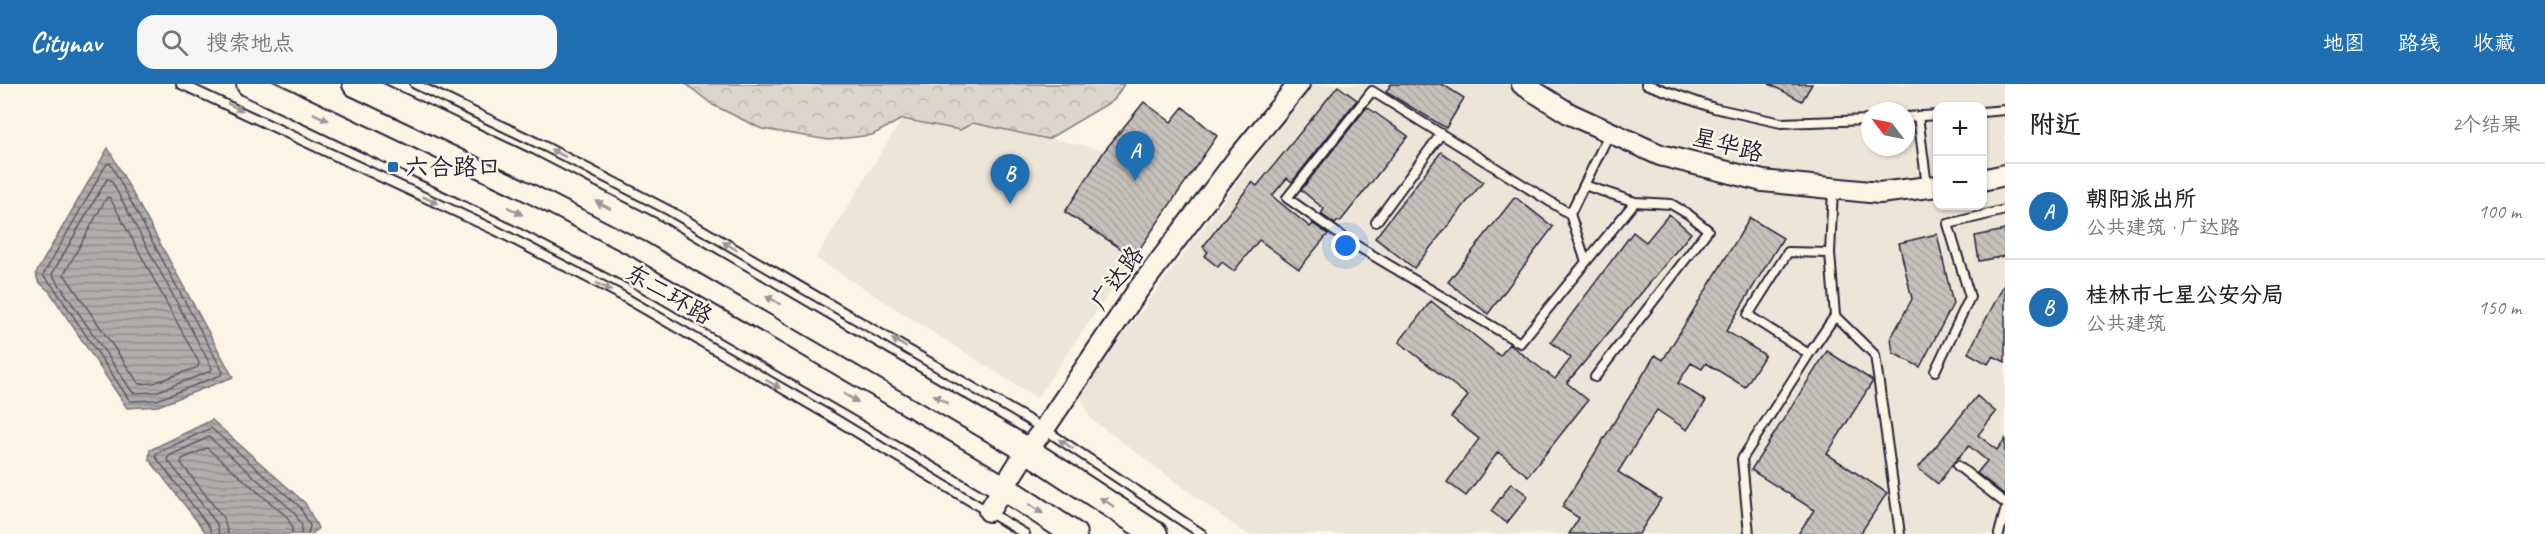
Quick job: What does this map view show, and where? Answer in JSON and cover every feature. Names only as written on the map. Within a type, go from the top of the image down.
[{"type":"main road","name":"东二环路","points":[[249,84],[506,206],[629,270],[1004,488],[1074,534]]},
{"type":"main road","name":"东二环路","points":[[355,84],[527,166],[651,230],[1027,450],[1155,534]]},
{"type":"street","name":"广达路","points":[[989,511],[1027,450],[1044,429],[1138,290],[1238,159],[1299,84]]},
{"type":"street","name":"星华路","points":[[1522,84],[1570,114],[1660,155],[1764,181],[1880,193],[1932,187]]},
{"type":"street","points":[[1987,179],[2005,176]]},
{"type":"lane","points":[[181,84],[495,230],[616,293],[1025,534]]},
{"type":"lane","points":[[415,84],[546,147],[670,211],[1044,429],[1202,534]]},
{"type":"lane","points":[[1646,84],[1714,108],[1780,123],[1861,120]]},
{"type":"lane","points":[[1586,262],[1570,214],[1372,91],[1287,198],[1347,240],[1520,343],[1635,202]]},
{"type":"lane","points":[[1987,112],[2005,110]]},
{"type":"lane","points":[[1915,116],[1933,115]]},
{"type":"lane","points":[[1918,116],[1932,187]]},
{"type":"lane","points":[[1570,214],[1610,132]]},
{"type":"lane","points":[[1376,222],[1441,134]]},
{"type":"lane","points":[[1584,185],[1635,202],[1671,204],[1708,230],[1595,377]]},
{"type":"lane","points":[[1749,534],[1742,459],[1834,316],[1830,253],[1833,188]]},
{"type":"lane","points":[[1935,371],[1970,297],[1948,224],[2005,210]]},
{"type":"lane","points":[[1809,354],[1748,315],[1788,252],[1830,253]]},
{"type":"lane","points":[[1834,316],[1875,355],[1900,534]]},
{"type":"lane","points":[[1958,466],[2005,503]]},
{"type":"lane","points":[[1999,534],[2005,511]]},
{"type":"shaded area","points":[[1311,84],[2005,84],[2005,534],[1246,534],[1091,419],[1080,393]]},
{"type":"shaded area","points":[[1144,102],[1171,122],[1183,107],[1217,136],[1037,398],[816,258],[902,119],[960,130],[973,123],[1105,150]]},
{"type":"green space","points":[[686,84],[1124,84],[1114,100],[1048,139],[973,123],[960,130],[902,119],[872,135],[829,140],[762,129],[713,105]]},
{"type":"water","points":[[108,148],[233,377],[158,406],[127,408],[50,292],[38,281],[36,273]]},
{"type":"water","points":[[212,420],[305,503],[318,528],[312,534],[207,534],[149,459],[150,450]]},
{"type":"building","points":[[1391,84],[1442,84],[1464,98],[1446,128],[1386,92]]},
{"type":"building","points":[[1769,84],[1812,84],[1802,101]]},
{"type":"building","points":[[1338,86],[1357,100],[1292,182],[1287,178],[1272,196],[1310,227],[1313,224],[1328,234],[1299,269],[1259,240],[1234,271],[1222,262],[1218,267],[1204,256],[1208,252],[1203,247],[1252,182],[1257,186]]},
{"type":"building","points":[[1144,102],[1171,122],[1183,107],[1217,136],[1134,257],[1065,212],[1105,150]]},
{"type":"building","points":[[1367,107],[1408,136],[1340,222],[1335,224],[1321,214],[1324,209],[1301,190]]},
{"type":"building","points":[[1441,152],[1483,182],[1414,268],[1375,238]]},
{"type":"building","points":[[1515,197],[1553,227],[1488,314],[1448,282]]},
{"type":"building","points":[[1669,214],[1691,233],[1567,383],[1588,400],[1528,476],[1498,452],[1466,496],[1447,482],[1479,439],[1451,417],[1468,396],[1399,342],[1431,301],[1500,356],[1509,344],[1555,379],[1571,358],[1551,342],[1633,232],[1646,242]]},
{"type":"building","points":[[1750,218],[1783,238],[1726,331],[1765,355],[1745,387],[1706,363],[1702,369],[1691,363],[1678,383],[1706,401],[1687,430],[1657,410],[1618,472],[1661,499],[1639,534],[1569,534],[1579,518],[1562,507],[1655,355],[1663,360]]},
{"type":"building","points":[[2005,230],[2005,256],[1979,261],[1975,236]]},
{"type":"building","points":[[1937,234],[1953,304],[1920,367],[1893,353],[1891,338],[1912,299],[1899,243]]},
{"type":"building","points":[[2005,283],[2005,362],[1993,356],[1988,364],[1968,353]]},
{"type":"building","points":[[1827,351],[1873,381],[1827,454],[1887,493],[1860,534],[1798,534],[1814,510],[1751,470]]},
{"type":"building","points":[[1977,396],[1996,412],[1978,435],[1997,450],[2005,439],[2005,495],[1977,473],[1987,461],[1969,446],[1938,484],[1918,468]]},
{"type":"building","points":[[1511,483],[1528,496],[1507,523],[1491,511]]},
{"type":"place","name":"六合路口","points":[[393,167]]},
{"type":"place","name":"朝阳派出所","points":[[1135,181]]},
{"type":"place","name":"桂林市七星公安分局","points":[[1010,204]]}]
